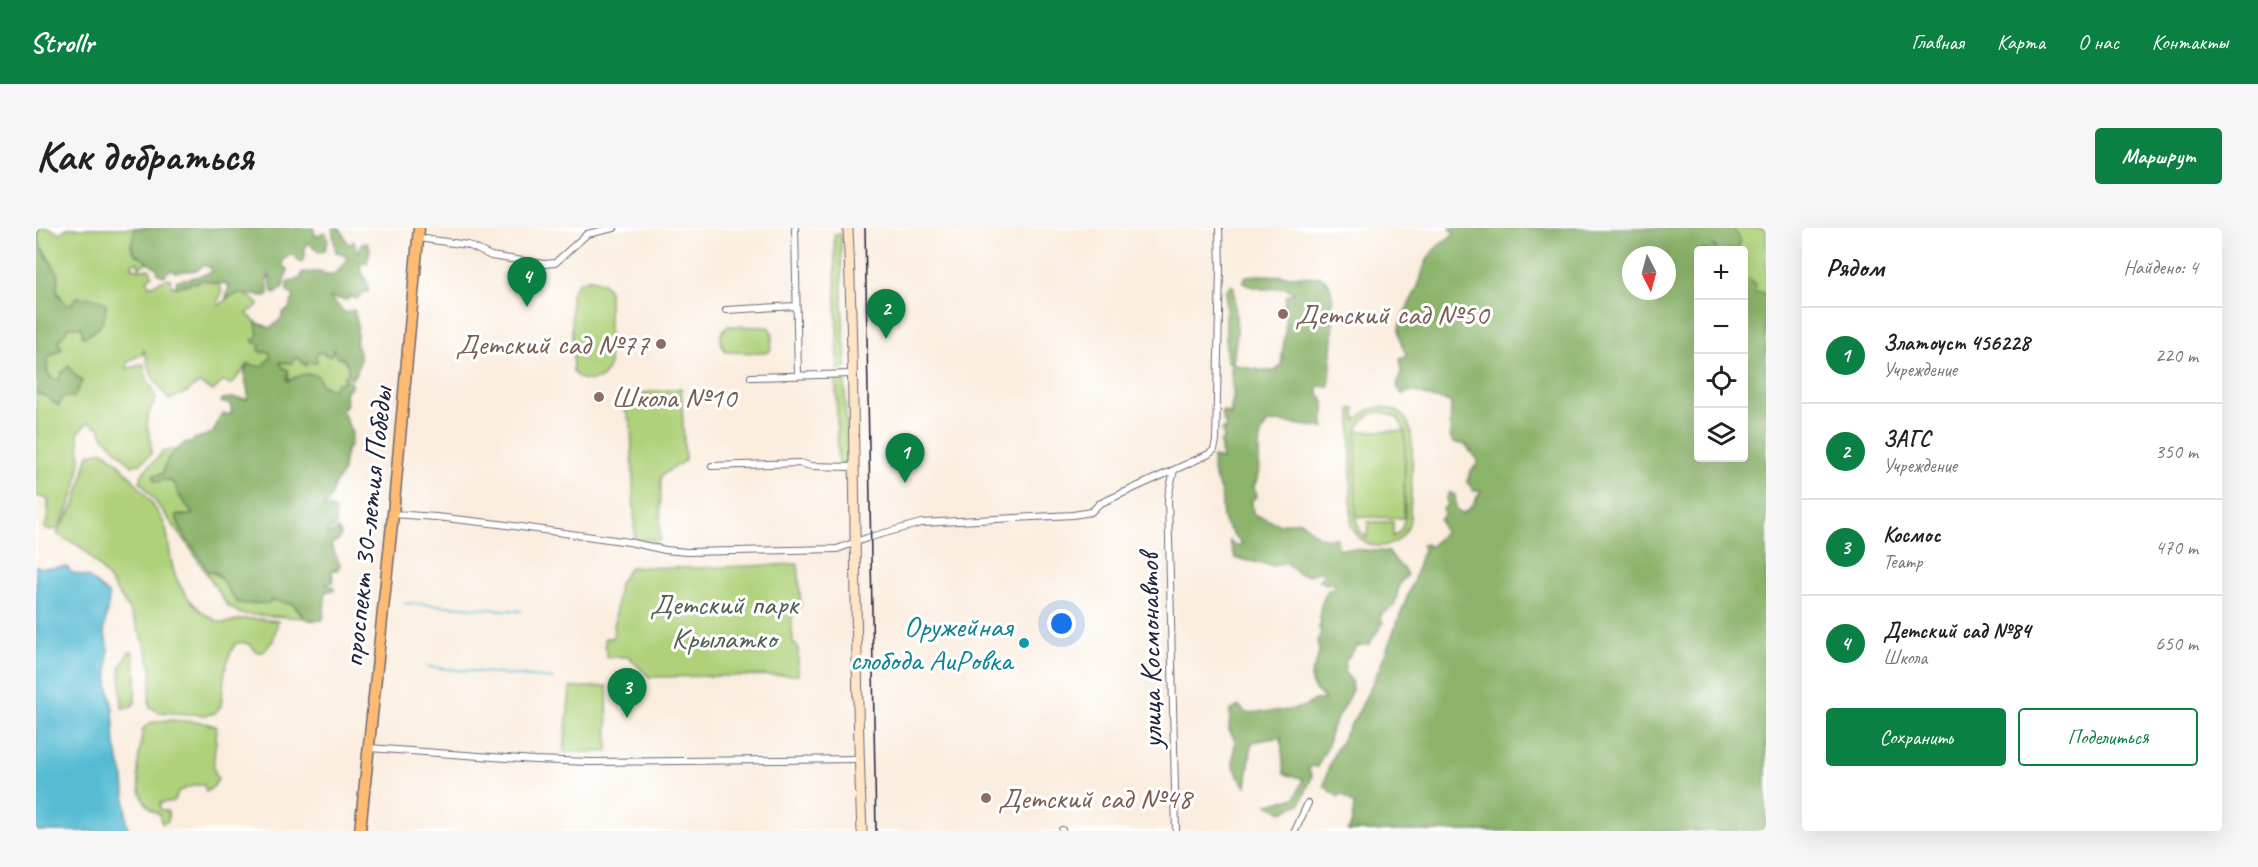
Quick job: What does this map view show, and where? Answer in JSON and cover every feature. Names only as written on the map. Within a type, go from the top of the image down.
[{"type":"main road","points":[[848,228],[862,831]]},
{"type":"main road","name":"проспект 30-летия Победы","points":[[360,831],[393,514],[418,233]]},
{"type":"street","points":[[418,233],[459,243],[491,256],[544,264],[555,263],[587,234],[614,228]]},
{"type":"street","points":[[795,228],[798,376]]},
{"type":"street","points":[[393,514],[499,524],[629,542],[665,550],[837,549],[921,523],[1091,512],[1099,504],[1214,450],[1219,228]]},
{"type":"street","points":[[726,310],[796,306]]},
{"type":"street","points":[[751,377],[852,374]]},
{"type":"street","points":[[712,466],[800,463],[823,467],[853,467]]},
{"type":"street","name":"улица Космонавтов","points":[[1174,470],[1168,497],[1176,831]]},
{"type":"street","points":[[879,535],[882,542]]},
{"type":"street","points":[[369,748],[582,762],[859,759]]},
{"type":"street","points":[[1295,831],[1308,803]]},
{"type":"green space","points":[[36,228],[39,228],[41,247],[58,273],[57,293],[68,306],[78,297],[96,298],[106,304],[103,321],[94,332],[83,337],[81,327],[69,327],[58,341],[62,349],[48,357],[47,371],[51,378],[59,380],[60,374],[69,366],[82,381],[74,397],[62,397],[59,406],[45,396],[36,393]]},
{"type":"green space","points":[[39,228],[48,228],[60,233],[67,228],[135,228],[131,246],[134,253],[148,262],[139,267],[138,262],[134,262],[132,266],[134,269],[150,269],[152,275],[147,280],[149,286],[170,278],[172,286],[176,287],[205,280],[219,284],[222,292],[217,303],[220,305],[235,295],[249,297],[259,304],[247,314],[256,322],[259,332],[254,343],[258,343],[262,353],[269,352],[271,357],[262,367],[248,364],[232,384],[222,382],[213,391],[199,383],[187,392],[169,400],[152,376],[144,350],[143,354],[128,361],[127,369],[144,364],[155,395],[156,400],[147,422],[151,454],[141,463],[132,466],[104,437],[100,428],[88,422],[78,433],[79,471],[70,506],[57,529],[46,530],[44,528],[48,518],[48,499],[36,496],[36,393],[58,405],[62,397],[82,381],[72,372],[59,381],[51,378],[47,371],[48,357],[56,353],[58,341],[69,327],[81,327],[83,337],[78,297],[68,307],[59,295],[50,262],[40,244]]},
{"type":"green space","points":[[135,228],[314,228],[314,234],[318,236],[323,232],[326,233],[328,241],[325,250],[319,252],[309,243],[305,246],[305,256],[301,263],[292,254],[284,259],[282,265],[288,270],[282,289],[275,294],[269,275],[267,281],[269,294],[266,296],[238,294],[226,298],[229,286],[223,283],[205,280],[176,287],[177,280],[210,273],[211,268],[203,265],[198,270],[174,272],[172,270],[165,276],[158,274],[157,268],[134,253],[131,246]]},
{"type":"green space","points":[[332,228],[340,228],[349,245],[354,241],[359,252],[361,244],[367,242],[370,249],[367,263],[361,262],[368,292],[364,292],[357,299],[351,296],[347,300],[330,298],[345,313],[354,310],[357,326],[356,345],[360,363],[352,379],[348,375],[348,365],[342,357],[337,357],[333,349],[331,357],[321,352],[316,354],[317,363],[307,362],[306,366],[298,358],[294,358],[292,363],[280,362],[282,367],[288,370],[287,381],[304,374],[318,376],[322,386],[333,389],[336,384],[343,382],[344,375],[351,382],[351,387],[346,390],[347,404],[342,410],[352,433],[350,446],[346,451],[342,474],[323,509],[328,507],[335,510],[336,526],[327,532],[328,535],[338,529],[341,534],[339,540],[331,544],[340,565],[337,570],[332,570],[333,582],[326,584],[333,587],[334,591],[326,591],[323,620],[307,620],[295,606],[287,603],[272,600],[268,603],[237,602],[217,573],[207,571],[181,530],[176,515],[193,514],[178,494],[175,484],[168,480],[154,481],[154,475],[162,474],[168,458],[186,442],[192,443],[194,439],[213,433],[220,417],[224,414],[229,415],[232,411],[230,404],[221,402],[223,399],[248,399],[245,369],[248,364],[262,367],[271,357],[269,352],[258,351],[260,347],[258,343],[252,340],[258,336],[256,322],[270,328],[282,318],[282,313],[289,309],[294,296],[287,291],[287,283],[301,278],[302,272],[331,275],[342,266],[347,258],[336,252]]},
{"type":"green space","points":[[1450,228],[1733,228],[1736,233],[1739,246],[1715,246],[1713,244],[1714,246],[1694,246],[1694,462],[1748,462],[1748,280],[1751,281],[1755,286],[1755,293],[1761,292],[1766,295],[1766,831],[1348,831],[1352,822],[1354,805],[1343,795],[1338,797],[1324,786],[1334,753],[1360,709],[1379,669],[1414,579],[1420,557],[1424,553],[1422,545],[1426,544],[1430,547],[1444,532],[1440,520],[1444,515],[1443,509],[1448,504],[1446,500],[1449,492],[1455,495],[1456,509],[1462,514],[1472,506],[1481,491],[1474,491],[1467,482],[1478,462],[1466,445],[1453,442],[1450,436],[1451,403],[1417,393],[1402,394],[1397,386],[1401,373],[1400,359],[1407,355],[1399,334],[1402,317],[1416,291],[1428,258],[1435,248],[1454,233]]},
{"type":"green space","points":[[1715,228],[1766,228],[1766,309],[1748,296],[1748,246],[1701,246]]},
{"type":"green space","points":[[834,234],[841,234],[846,368],[838,369]]},
{"type":"green space","points":[[1246,276],[1322,277],[1329,284],[1332,293],[1333,334],[1329,387],[1318,386],[1318,392],[1324,402],[1324,428],[1279,422],[1268,423],[1260,438],[1259,470],[1254,486],[1256,497],[1252,500],[1253,514],[1279,524],[1300,521],[1320,537],[1337,538],[1338,548],[1389,552],[1407,575],[1400,583],[1394,606],[1380,615],[1383,623],[1369,644],[1357,646],[1346,660],[1344,672],[1351,680],[1352,690],[1331,730],[1328,745],[1317,767],[1311,766],[1309,770],[1312,777],[1300,804],[1282,812],[1268,804],[1295,798],[1303,779],[1284,774],[1281,737],[1252,742],[1246,786],[1238,776],[1233,763],[1235,740],[1229,730],[1230,711],[1239,706],[1246,713],[1282,711],[1301,707],[1314,700],[1325,700],[1313,688],[1311,678],[1319,653],[1317,641],[1321,634],[1319,627],[1321,606],[1328,590],[1334,588],[1333,582],[1326,584],[1318,580],[1325,575],[1319,572],[1308,575],[1299,574],[1285,562],[1274,566],[1235,558],[1229,540],[1238,547],[1242,543],[1232,533],[1223,518],[1221,493],[1213,472],[1212,462],[1213,457],[1222,459],[1220,442],[1224,438],[1222,431],[1226,427],[1221,413],[1224,411],[1231,415],[1233,394],[1231,366],[1233,364],[1274,371],[1281,365],[1286,323],[1284,310],[1286,296],[1293,293],[1286,288],[1263,289],[1243,282]]},
{"type":"green space","points":[[591,279],[602,283],[609,292],[609,367],[602,378],[590,380],[579,378],[573,371],[571,294],[579,283]]},
{"type":"green space","points":[[1231,285],[1234,287],[1237,332],[1233,363],[1228,362],[1226,353],[1226,291]]},
{"type":"green space","points":[[729,326],[768,327],[773,334],[770,351],[766,353],[727,352],[722,346],[721,335]]},
{"type":"green space","points":[[332,348],[348,365],[348,375],[344,375],[343,382],[334,389],[294,377],[290,381],[285,381],[289,378],[288,370],[282,367],[280,362],[285,363],[298,358],[306,366],[307,362],[317,363],[316,354],[321,352],[326,356]]},
{"type":"green space","points":[[836,380],[845,380],[847,465],[838,465]]},
{"type":"green space","points":[[681,388],[685,460],[661,476],[660,540],[635,540],[631,425],[620,396]]},
{"type":"green space","points":[[1381,407],[1400,414],[1408,423],[1412,442],[1410,518],[1401,538],[1384,546],[1374,546],[1365,542],[1351,525],[1351,409],[1355,409],[1355,421],[1368,410]],"holes":[[[1382,412],[1398,418],[1405,431],[1357,431],[1366,417]],[[1405,432],[1405,518],[1401,530],[1393,537],[1393,522],[1368,522],[1367,538],[1360,531],[1356,517],[1404,518]]]},
{"type":"green space","points":[[179,449],[168,458],[162,480],[175,484],[178,494],[193,515],[176,515],[178,523],[207,571],[221,579],[237,601],[254,603],[272,600],[294,605],[303,618],[241,614],[227,605],[186,542],[140,481],[144,471],[162,452]]},
{"type":"green space","points":[[103,451],[128,474],[161,517],[167,532],[175,575],[182,589],[198,609],[221,623],[247,619],[278,621],[273,641],[263,652],[257,652],[243,642],[236,643],[225,670],[221,706],[215,713],[206,715],[159,712],[150,707],[151,666],[133,618],[116,589],[84,550],[57,533],[76,502],[89,454]]},
{"type":"green space","name":"Детский парк Крылатко","points":[[798,564],[801,606],[794,613],[792,622],[793,643],[798,647],[798,675],[649,677],[629,657],[606,657],[605,638],[613,638],[619,583],[630,567],[694,568]]},
{"type":"green space","points":[[129,652],[133,652],[136,676],[135,703],[131,707],[122,708],[120,668]]},
{"type":"green space","points":[[607,686],[608,752],[564,752],[570,688]]},
{"type":"green space","points":[[168,720],[201,722],[216,726],[214,767],[218,779],[214,786],[206,792],[204,785],[195,785],[179,791],[174,801],[160,803],[160,809],[168,812],[168,821],[162,824],[159,814],[144,800],[138,777],[138,764],[143,729],[150,723]]},
{"type":"water","points":[[36,566],[67,567],[71,572],[88,577],[108,594],[104,629],[108,648],[108,684],[113,708],[115,746],[124,779],[129,831],[36,831]]},
{"type":"waterway","points":[[404,603],[521,611]]},
{"type":"waterway","points":[[427,667],[553,679]]},
{"type":"tram line","points":[[865,228],[876,831]]},
{"type":"place","name":"Детский сад №84","points":[[527,307]]},
{"type":"place","name":"Детский сад №50","points":[[1283,314]]},
{"type":"place","name":"ЗАГС","points":[[886,339]]},
{"type":"place","name":"Детский сад №77","points":[[661,344]]},
{"type":"place","name":"Школа №10","points":[[599,397]]},
{"type":"place","name":"Златоуст 456228","points":[[905,483]]},
{"type":"place","name":"Оружейная слобода АиРовка","points":[[1024,643]]},
{"type":"place","name":"Космос","points":[[627,718]]},
{"type":"place","name":"Детский сад №48","points":[[986,798]]}]
